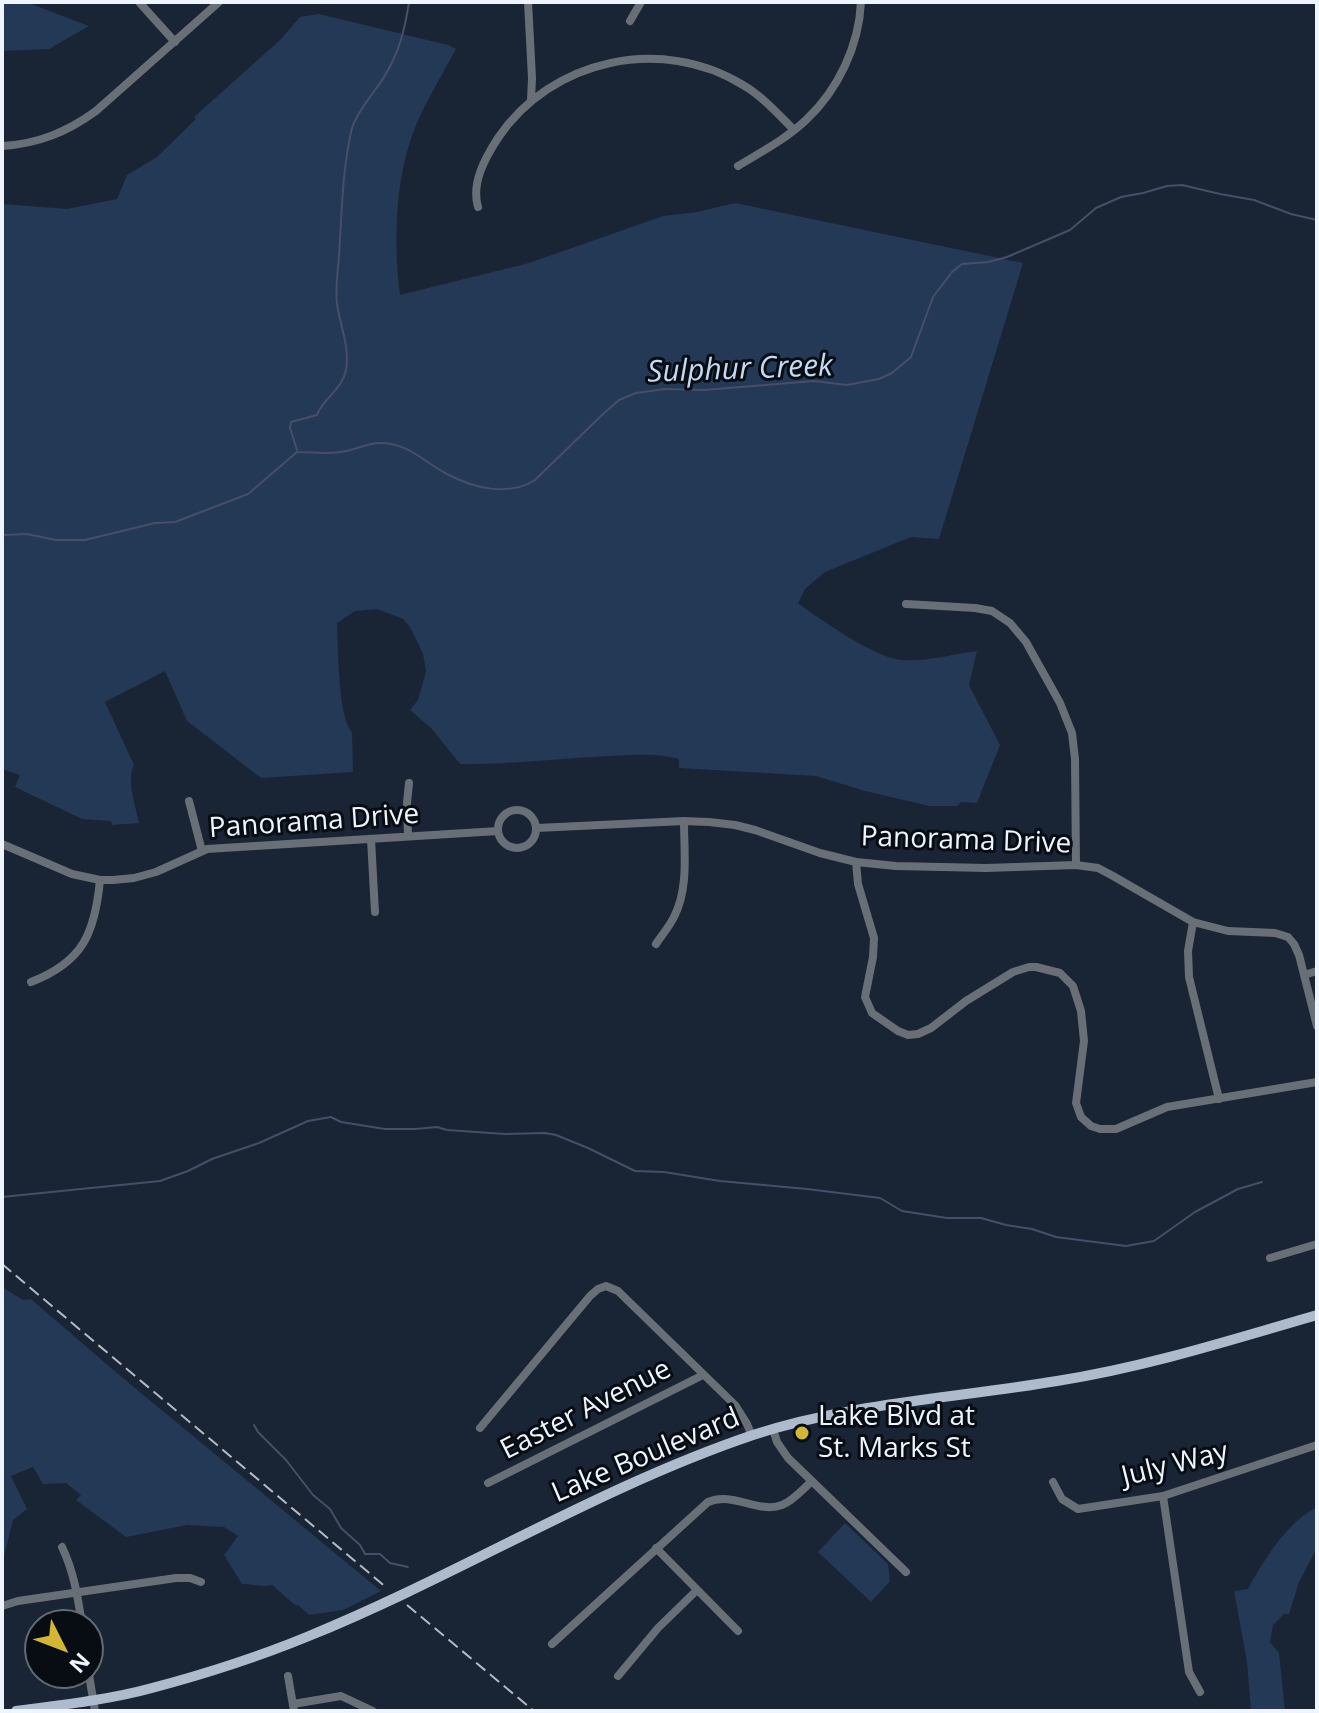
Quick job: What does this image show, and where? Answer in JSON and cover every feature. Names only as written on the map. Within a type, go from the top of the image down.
[{"type":"main road","name":"Lake Boulevard","points":[[16,1711],[94,1706],[207,1672],[304,1638],[425,1584],[635,1483],[773,1429],[843,1413],[1044,1384],[1110,1371],[1208,1347],[1317,1315]]},
{"type":"street","points":[[139,2],[175,42]]},
{"type":"street","points":[[2,146],[38,141],[79,123],[219,2]]},
{"type":"street","points":[[528,2],[531,100]]},
{"type":"street","points":[[630,21],[641,2]]},
{"type":"street","points":[[738,166],[794,130],[822,101],[846,63],[857,31],[861,2]]},
{"type":"street","points":[[478,207],[476,184],[486,158],[506,127],[547,88],[578,72],[607,63],[635,59],[679,61],[713,70],[743,84],[794,130]]},
{"type":"street","points":[[906,604],[992,611],[1010,623],[1026,642],[1060,703],[1072,733],[1076,865]]},
{"type":"street","points":[[408,836],[409,783]]},
{"type":"street","points":[[189,801],[202,851]]},
{"type":"street","name":"Panorama Drive","points":[[516,810],[533,818],[537,828],[529,844],[519,848],[503,843],[498,831],[504,815],[516,810]]},
{"type":"street","points":[[656,944],[674,917],[681,898],[684,821]]},
{"type":"street","name":"Panorama Drive","points":[[537,828],[684,821],[735,825],[856,862],[896,866],[1091,867],[1106,872],[1193,922],[1235,932],[1283,935],[1294,944],[1317,1026]]},
{"type":"street","name":"Panorama Drive","points":[[2,844],[55,868],[100,880],[134,878],[156,872],[202,851],[498,831]]},
{"type":"street","points":[[371,839],[375,912]]},
{"type":"street","points":[[856,862],[858,884],[874,938],[866,992],[867,1003],[876,1016],[908,1035],[918,1034],[1013,972],[1029,967],[1048,968],[1060,973],[1073,986],[1083,1026],[1076,1103],[1085,1122],[1100,1129],[1116,1129],[1167,1107],[1317,1082]]},
{"type":"street","points":[[31,982],[56,971],[81,948],[92,926],[100,880]]},
{"type":"street","points":[[1193,922],[1188,951],[1189,977],[1219,1099]]},
{"type":"street","points":[[1304,975],[1317,971]]},
{"type":"street","points":[[1270,1258],[1317,1244]]},
{"type":"street","points":[[480,1428],[590,1296],[606,1286],[618,1291],[738,1409],[752,1436]]},
{"type":"street","name":"Easter Avenue","points":[[488,1483],[703,1375]]},
{"type":"street","points":[[773,1429],[777,1442],[788,1458],[906,1572]]},
{"type":"street","name":"July Way","points":[[1053,1482],[1062,1499],[1078,1509],[1163,1496],[1317,1445]]},
{"type":"street","points":[[552,1644],[708,1502],[724,1498],[780,1506],[812,1481]]},
{"type":"street","points":[[1163,1496],[1189,1672],[1200,1692]]},
{"type":"street","points":[[62,1547],[69,1562],[80,1609]]},
{"type":"street","points":[[656,1548],[738,1631]]},
{"type":"street","points":[[2,1606],[77,1591],[176,1578],[201,1582]]},
{"type":"street","points":[[618,1676],[658,1628],[697,1590]]},
{"type":"street","points":[[288,1676],[294,1707],[341,1696],[373,1711]]},
{"type":"shaded area","points":[[2,2],[26,2],[89,26],[49,49],[2,51]]},
{"type":"shaded area","points":[[319,14],[456,49],[420,116],[405,158],[397,227],[400,295],[529,263],[663,216],[735,203],[1023,263],[939,539],[911,537],[825,572],[805,589],[798,603],[848,637],[891,658],[920,660],[977,651],[969,685],[1000,745],[977,803],[930,806],[816,776],[679,768],[679,759],[653,755],[460,764],[431,728],[410,710],[418,700],[426,671],[423,654],[410,627],[403,619],[377,609],[355,611],[337,623],[341,697],[352,732],[353,772],[261,778],[187,721],[165,671],[105,702],[134,765],[131,786],[139,823],[112,825],[111,821],[82,819],[15,787],[20,775],[2,769],[2,204],[67,209],[117,199],[127,175],[157,157],[196,119],[194,117],[280,40],[300,17]]},
{"type":"shaded area","points":[[2,1287],[23,1300],[31,1299],[381,1591],[343,1610],[309,1615],[272,1585],[242,1584],[224,1555],[238,1536],[224,1527],[187,1525],[126,1537],[76,1500],[81,1495],[66,1483],[43,1484],[33,1467],[11,1476],[27,1509],[13,1520],[2,1565]]},
{"type":"shaded area","points":[[1317,1507],[1317,1548],[1299,1582],[1289,1614],[1284,1614],[1273,1625],[1270,1642],[1279,1653],[1285,1711],[1251,1711],[1247,1662],[1234,1591],[1248,1589],[1286,1532]]},
{"type":"shaded area","points":[[845,1523],[888,1564],[890,1581],[871,1602],[818,1552]]},
{"type":"waterway","points":[[297,450],[291,422],[317,415],[341,383],[346,370],[346,345],[336,292],[349,144],[358,115],[394,59],[409,2]]},
{"type":"waterway","name":"Sulphur Creek","points":[[2,535],[27,534],[56,540],[85,540],[155,523],[175,522],[248,494],[297,452],[340,452],[377,443],[409,450],[447,474],[479,487],[514,488],[535,480],[619,400],[636,393],[814,381],[847,385],[879,379],[892,373],[911,357],[933,297],[962,264],[1007,257],[1070,230],[1096,208],[1121,197],[1182,185],[1254,200],[1317,220]]},
{"type":"waterway","points":[[2,1197],[160,1181],[308,1121],[331,1117],[341,1122],[385,1129],[437,1127],[505,1134],[545,1133],[588,1148],[635,1171],[880,1198],[902,1211],[947,1218],[981,1218],[1056,1237],[1126,1246],[1154,1241],[1195,1212],[1238,1189],[1262,1182]]},
{"type":"waterway","points":[[254,1425],[313,1495],[330,1509],[341,1528],[360,1545],[365,1554],[380,1554],[390,1563],[408,1567]]},
{"type":"railway","points":[[2,1264],[387,1588]]},
{"type":"railway","points":[[407,1605],[534,1711]]},
{"type":"place","name":"Lake Blvd at St. Marks St","points":[[802,1433]]}]
